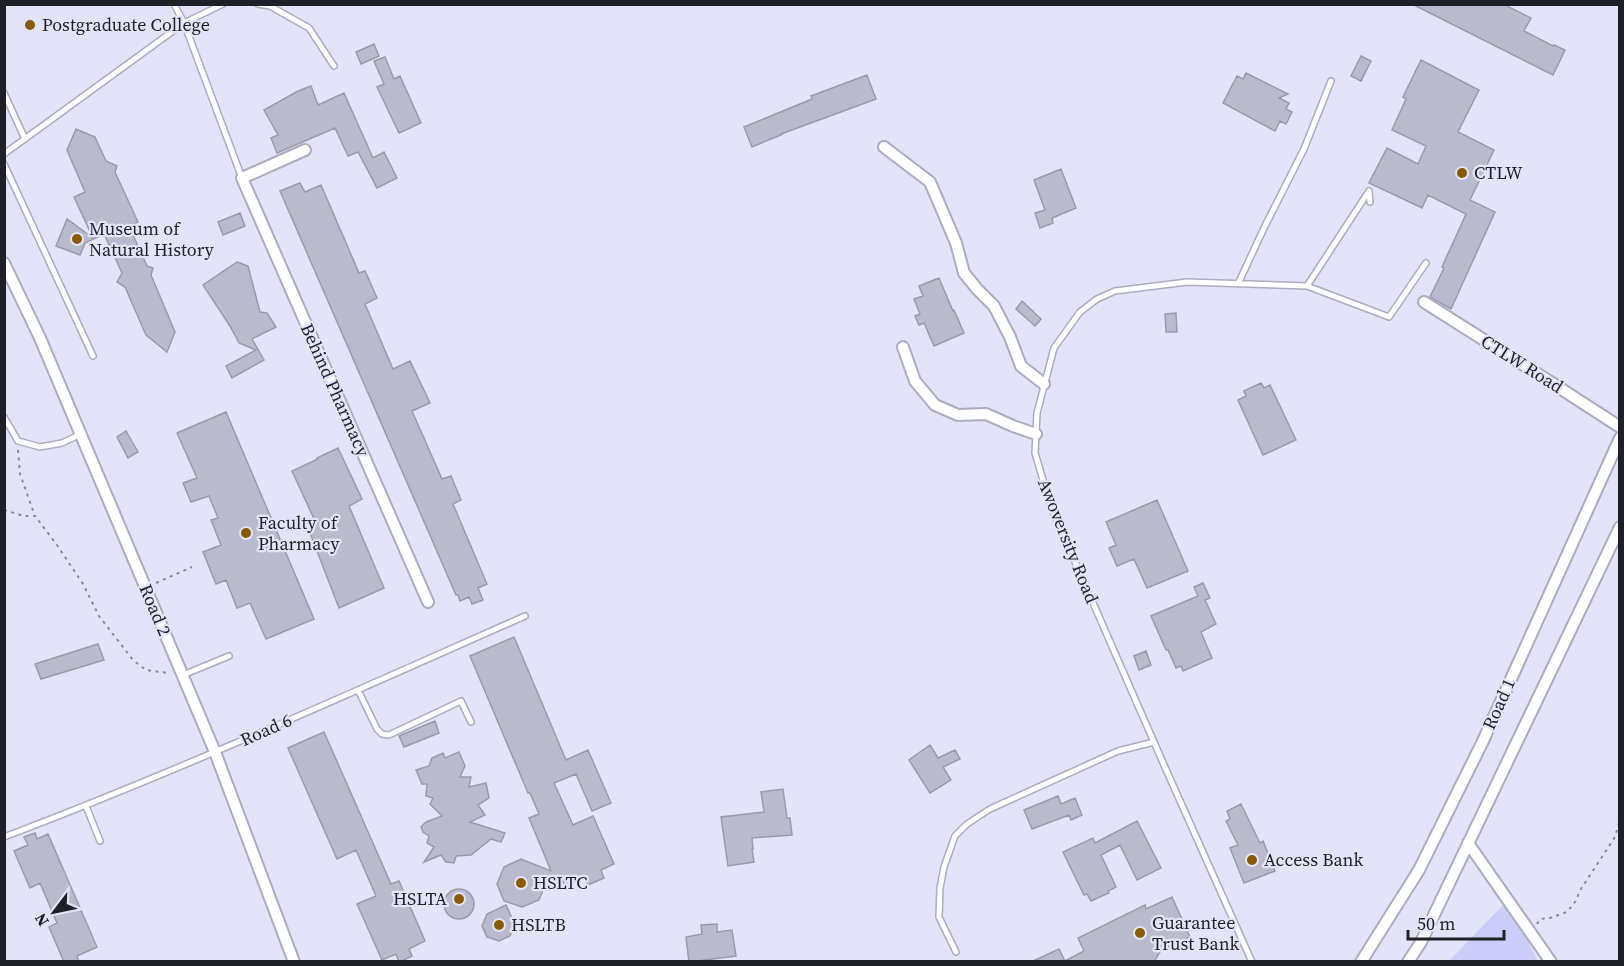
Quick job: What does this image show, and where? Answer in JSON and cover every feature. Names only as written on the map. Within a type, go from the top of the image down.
[{"type":"street","points":[[884,147],[930,182],[956,243],[964,273],[994,306],[1010,337],[1021,366],[1044,384]]},
{"type":"street","points":[[242,178],[305,150]]},
{"type":"street","name":"Behind Pharmacy","points":[[242,178],[428,602]]},
{"type":"street","name":"Road 2","points":[[4,263],[40,338],[215,752],[294,962]]},
{"type":"street","name":"CTLW Road","points":[[1424,302],[1620,427]]},
{"type":"street","points":[[903,347],[915,381],[935,405],[958,415],[986,414],[1036,434]]},
{"type":"street","name":"Road 1","points":[[1361,962],[1419,870],[1478,751],[1620,438]]},
{"type":"street","name":"Road 1","points":[[1408,962],[1420,942],[1620,527]]},
{"type":"street","points":[[1468,843],[1551,962]]},
{"type":"lane","points":[[174,4],[184,23],[242,178]]},
{"type":"lane","points":[[4,154],[184,23],[223,4]]},
{"type":"lane","points":[[258,4],[270,6],[309,28],[334,66]]},
{"type":"lane","points":[[1238,284],[1304,149],[1331,81]]},
{"type":"lane","points":[[4,93],[25,140]]},
{"type":"lane","points":[[4,164],[93,356]]},
{"type":"lane","points":[[1307,286],[1369,191],[1370,202]]},
{"type":"lane","name":"Awoversity Road","points":[[1252,962],[1051,507],[1035,453],[1037,413],[1044,384],[1054,348],[1080,312],[1097,299],[1115,291],[1186,282],[1307,286],[1389,317],[1426,263]]},
{"type":"lane","points":[[4,417],[18,441],[40,447],[62,443],[81,434]]},
{"type":"lane","name":"Road 6","points":[[4,837],[86,806],[215,752],[525,616]]},
{"type":"lane","points":[[183,675],[229,656]]},
{"type":"lane","points":[[358,690],[376,729],[382,734],[389,735],[461,701],[471,722]]},
{"type":"lane","points":[[956,952],[939,917],[940,888],[954,836],[967,824],[990,809],[1118,751],[1154,742]]},
{"type":"lane","points":[[86,806],[100,841]]},
{"type":"path","points":[[18,441],[20,474],[35,516],[83,584],[99,616],[133,660],[146,670],[183,675]]},
{"type":"path","points":[[4,510],[24,516],[35,516]]},
{"type":"path","points":[[145,587],[192,567]]},
{"type":"path","points":[[1540,919],[1567,912],[1615,837],[1620,819]]},
{"type":"shaded area","points":[[1507,901],[1538,961],[1448,962]]},
{"type":"building","points":[[1412,4],[1503,4],[1531,18],[1524,31],[1565,50],[1553,75]]},
{"type":"building","points":[[374,44],[379,56],[361,64],[356,52]]},
{"type":"building","points":[[1361,56],[1371,61],[1361,81],[1351,76]]},
{"type":"building","points":[[385,57],[394,79],[400,76],[421,123],[399,133],[377,87],[384,84],[374,61]]},
{"type":"building","points":[[1421,60],[1479,90],[1458,132],[1494,150],[1470,200],[1495,212],[1451,309],[1430,297],[1466,214],[1428,195],[1422,208],[1369,183],[1387,148],[1418,164],[1426,146],[1392,130],[1406,99],[1403,97]]},
{"type":"building","points":[[1246,73],[1288,94],[1279,98],[1289,103],[1286,109],[1292,112],[1286,124],[1280,121],[1275,131],[1223,103],[1237,76],[1243,79]]},
{"type":"building","points":[[867,75],[876,99],[752,147],[744,127],[812,99],[811,96]]},
{"type":"building","points":[[311,86],[318,105],[344,93],[373,158],[384,152],[397,178],[377,188],[358,152],[348,156],[335,128],[277,153],[271,138],[278,135],[264,110]]},
{"type":"building","name":"Museum of Natural History","points":[[76,129],[95,137],[106,161],[117,166],[115,172],[138,222],[129,226],[147,266],[153,268],[151,275],[175,332],[167,352],[146,335],[125,287],[117,282],[122,273],[104,234],[85,243],[80,255],[56,246],[67,219],[93,238],[74,197],[85,192],[67,150]]},
{"type":"building","points":[[1061,169],[1076,208],[1052,218],[1053,223],[1040,228],[1035,213],[1045,210],[1034,180]]},
{"type":"building","points":[[300,183],[305,192],[321,185],[359,273],[365,271],[377,298],[365,304],[393,369],[410,361],[430,403],[412,411],[442,479],[451,476],[461,500],[453,504],[487,584],[478,588],[483,600],[472,604],[469,597],[460,601],[456,595],[280,191]]},
{"type":"building","points":[[240,213],[245,226],[223,235],[218,222]]},
{"type":"building","points":[[237,262],[248,266],[260,312],[267,313],[276,327],[252,339],[264,360],[232,378],[226,366],[256,350],[239,343],[203,285]]},
{"type":"building","points":[[939,278],[964,333],[934,346],[924,323],[919,325],[915,316],[920,314],[914,299],[923,296],[919,286]]},
{"type":"building","points":[[1022,301],[1041,319],[1035,326],[1016,309]]},
{"type":"building","points":[[1176,313],[1177,332],[1166,332],[1165,314]]},
{"type":"building","points":[[1261,383],[1264,388],[1270,385],[1296,440],[1263,455],[1238,400],[1246,396],[1244,391]]},
{"type":"building","name":"Faculty of Pharmacy","points":[[226,412],[314,619],[266,639],[250,603],[237,608],[226,580],[216,584],[203,552],[221,545],[211,520],[218,518],[209,496],[191,502],[183,483],[197,478],[177,433]]},
{"type":"building","points":[[126,431],[138,452],[128,458],[117,437]]},
{"type":"building","points":[[338,448],[362,499],[349,506],[384,588],[339,608],[307,525],[315,521],[292,471]]},
{"type":"building","points":[[1157,500],[1188,571],[1147,588],[1134,559],[1117,566],[1109,548],[1116,545],[1106,522]]},
{"type":"building","points":[[1203,583],[1210,598],[1205,600],[1216,624],[1201,632],[1212,658],[1183,671],[1181,666],[1176,668],[1151,616],[1198,596],[1194,587]]},
{"type":"building","points":[[514,637],[566,760],[588,750],[611,803],[592,811],[576,774],[554,783],[573,825],[593,816],[614,864],[601,870],[604,878],[588,885],[585,878],[565,886],[561,877],[546,883],[539,900],[522,907],[504,901],[497,884],[504,867],[521,859],[551,871],[529,818],[539,814],[470,656]]},
{"type":"building","points":[[98,644],[104,660],[41,679],[35,664]]},
{"type":"building","points":[[1146,651],[1151,665],[1139,670],[1134,656]]},
{"type":"building","points":[[435,721],[439,733],[404,747],[399,736]]},
{"type":"building","points":[[324,732],[391,884],[399,881],[425,941],[409,949],[412,956],[400,962],[396,954],[382,960],[357,904],[376,896],[356,850],[337,859],[288,748]]},
{"type":"building","points":[[930,745],[938,758],[955,750],[960,759],[943,767],[951,780],[930,793],[909,760]]},
{"type":"building","points":[[459,752],[465,766],[460,777],[471,777],[469,787],[486,783],[489,798],[478,805],[485,815],[470,822],[505,833],[501,842],[491,839],[471,855],[456,856],[454,863],[446,862],[441,855],[424,862],[434,847],[427,843],[429,836],[423,832],[421,827],[426,822],[442,816],[430,804],[433,798],[426,796],[427,784],[422,784],[416,770],[429,766],[432,758],[443,753],[445,758]]},
{"type":"building","points":[[783,789],[792,835],[752,838],[754,862],[728,866],[721,817],[764,812],[761,792]]},
{"type":"building","points":[[1058,796],[1061,804],[1075,798],[1082,815],[1071,820],[1069,815],[1032,829],[1024,810]]},
{"type":"building","points":[[1241,804],[1260,843],[1263,841],[1275,871],[1244,883],[1230,848],[1238,845],[1226,821],[1230,819],[1227,811]]},
{"type":"building","points":[[1137,821],[1161,868],[1137,880],[1120,845],[1101,855],[1116,887],[1108,891],[1109,893],[1091,901],[1087,894],[1084,895],[1063,852],[1093,838],[1095,843]]},
{"type":"building","points":[[35,833],[37,839],[48,834],[97,947],[77,956],[79,962],[64,962],[49,927],[57,923],[40,883],[30,888],[14,851],[28,845],[24,837]]},
{"type":"building","name":"HSLTA","points":[[459,889],[465,890],[473,898],[473,910],[465,918],[459,919],[453,918],[445,910],[444,904],[445,898],[453,890]]},
{"type":"building","points":[[1172,897],[1190,937],[1161,950],[1154,962],[1031,962],[1059,949],[1065,961],[1084,951],[1078,938],[1145,905],[1146,909]]},
{"type":"building","name":"HSLTB","points":[[506,905],[515,925],[510,936],[499,941],[487,937],[482,926],[487,914]]},
{"type":"building","points":[[717,924],[717,932],[732,930],[736,956],[689,962],[686,937],[702,934],[701,925]]},
{"type":"place","name":"Postgraduate College","points":[[30,25]]},
{"type":"place","name":"CTLW","points":[[1462,173]]},
{"type":"place","name":"Museum of Natural History","points":[[77,239]]},
{"type":"place","name":"Faculty of Pharmacy","points":[[246,533]]},
{"type":"place","name":"Access Bank","points":[[1252,860]]},
{"type":"place","name":"HSLTC","points":[[521,883]]},
{"type":"place","name":"HSLTA","points":[[459,899]]},
{"type":"place","name":"HSLTB","points":[[499,925]]},
{"type":"place","name":"Guarantee Trust Bank","points":[[1140,933]]}]
